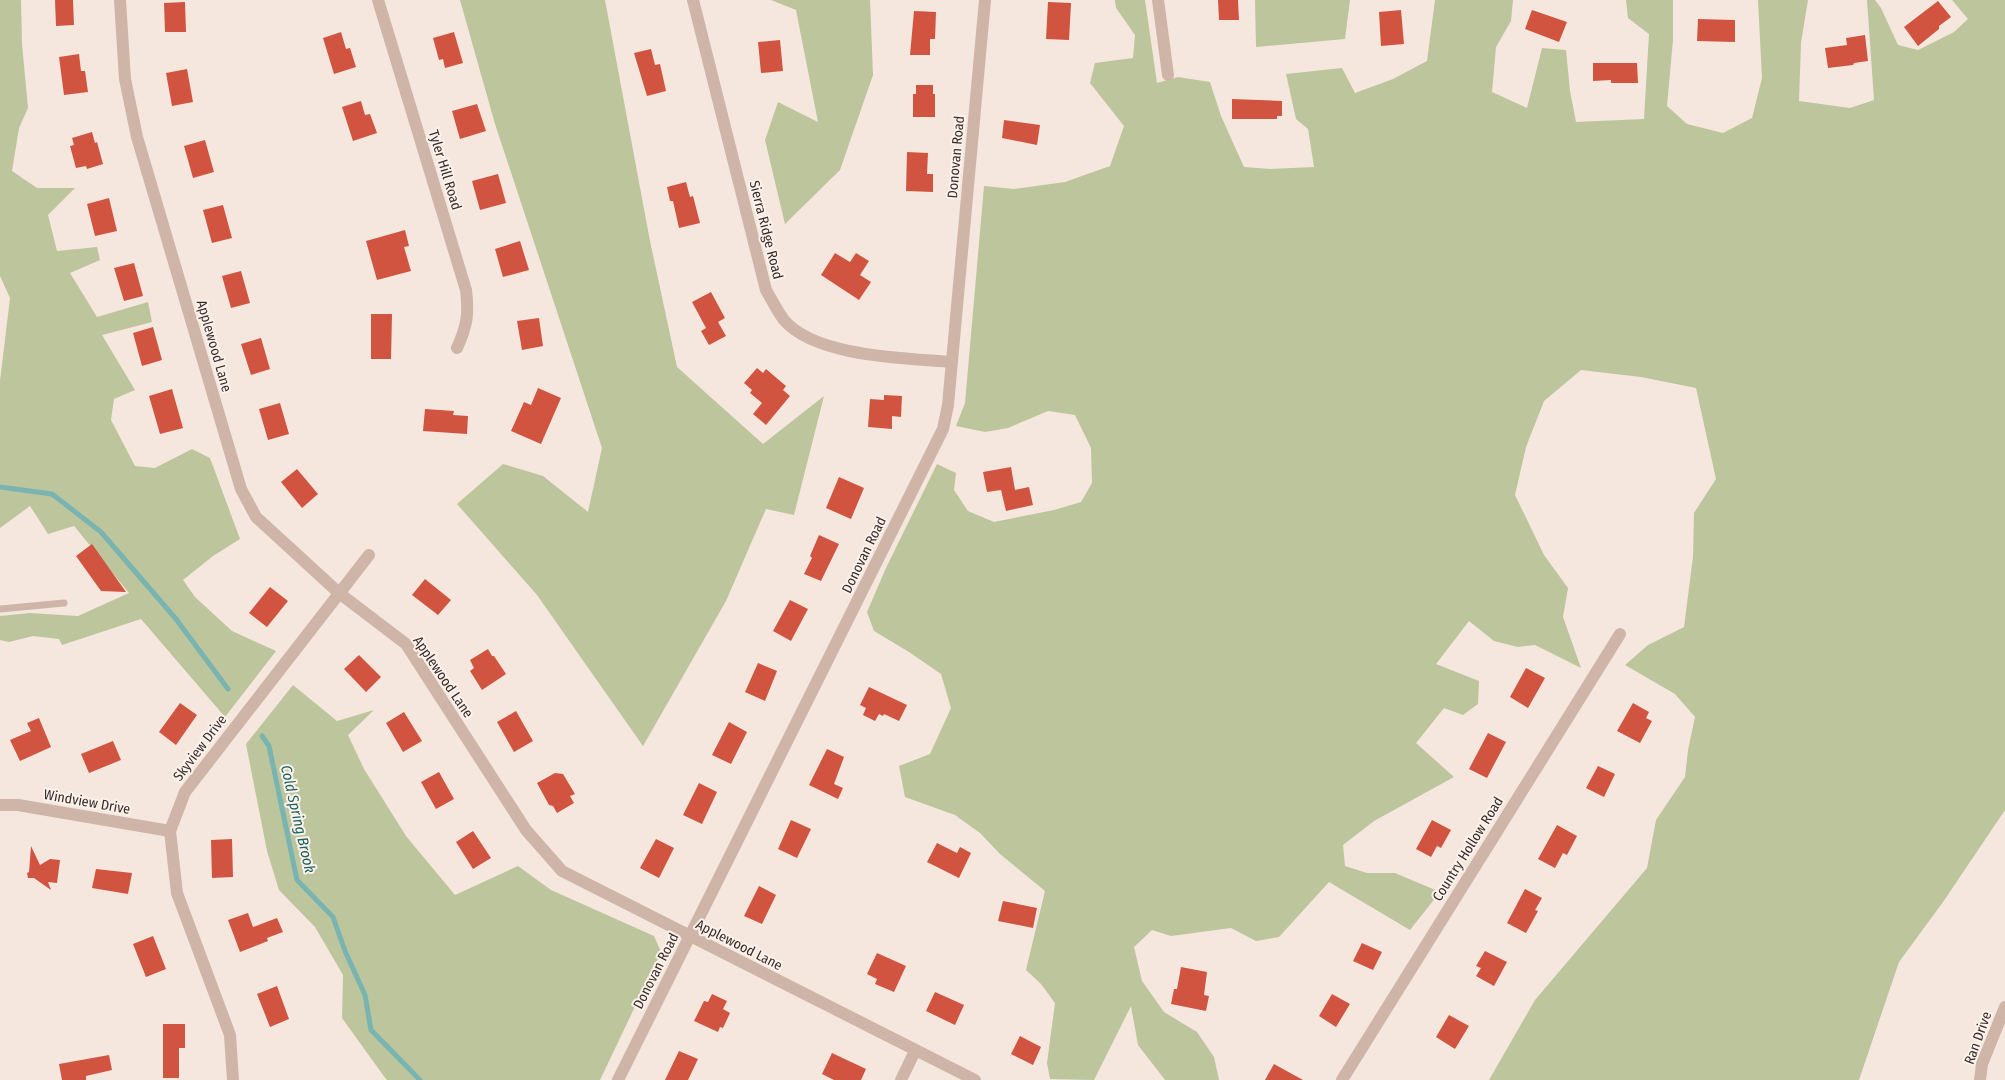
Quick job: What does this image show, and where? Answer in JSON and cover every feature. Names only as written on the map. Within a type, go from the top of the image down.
[{"type":"street","name":"Applewood Lane","points":[[120,0],[125,79],[137,137],[241,489],[256,517],[339,593],[406,644],[526,830],[562,871],[974,1080]]},
{"type":"street","name":"Tyler Hill Road","points":[[378,0],[466,290],[468,313],[465,330],[457,348]]},
{"type":"street","name":"Sierra Ridge Road","points":[[693,0],[766,290],[784,321],[812,341],[857,353],[952,362]]},
{"type":"street","name":"Donovan Road","points":[[618,1080],[943,429],[948,405],[985,0]]},
{"type":"street","points":[[1158,0],[1168,75]]},
{"type":"street","name":"Skyview Drive","points":[[233,1080],[230,1035],[178,893],[170,831],[185,792],[369,555]]},
{"type":"street","name":"Country Hollow Road","points":[[1342,1080],[1620,634]]},
{"type":"street","name":"Windview Drive","points":[[0,804],[18,805],[170,831]]},
{"type":"street","name":"Ran Drive","points":[[1980,1080],[1982,1064],[2005,1007]]},
{"type":"street","points":[[901,1080],[915,1051]]},
{"type":"lane","points":[[0,610],[64,604]]},
{"type":"green space","points":[[0,0],[21,0],[22,44],[28,108],[19,128],[12,171],[37,188],[75,188],[48,215],[57,251],[97,247],[100,260],[70,273],[97,317],[148,302],[152,322],[102,335],[135,390],[114,399],[111,420],[135,466],[155,468],[192,449],[210,458],[240,539],[213,556],[183,580],[195,597],[232,631],[276,651],[225,717],[141,619],[62,645],[59,639],[33,636],[9,642],[0,640],[0,616],[30,613],[78,616],[129,593],[74,526],[48,534],[30,506],[0,528],[0,381],[10,298],[0,276]]},
{"type":"green space","points":[[460,0],[605,0],[650,241],[677,367],[763,444],[824,396],[794,515],[766,509],[726,601],[643,746],[537,595],[457,504],[503,464],[543,476],[588,512],[602,448],[495,124]]},
{"type":"green space","points":[[771,0],[870,0],[873,75],[840,170],[785,224],[765,140],[778,102],[818,122],[796,10]]},
{"type":"green space","points":[[1115,0],[1145,0],[1157,83],[1178,77],[1210,82],[1221,116],[1244,167],[1270,169],[1314,167],[1308,129],[1296,119],[1286,74],[1342,68],[1355,93],[1393,79],[1427,61],[1435,0],[1513,0],[1511,21],[1496,47],[1492,92],[1527,108],[1542,48],[1566,50],[1570,91],[1576,122],[1644,119],[1649,34],[1628,18],[1626,0],[1673,0],[1673,40],[1667,106],[1687,124],[1723,133],[1752,118],[1762,78],[1758,0],[1808,0],[1801,43],[1799,101],[1850,108],[1874,100],[1867,0],[1875,0],[1881,8],[1898,45],[1918,50],[1954,32],[1968,19],[1952,0],[2005,0],[2005,810],[1943,902],[1899,962],[1859,1080],[1489,1080],[1535,1000],[1647,868],[1656,820],[1685,777],[1695,717],[1675,694],[1625,665],[1648,645],[1684,627],[1693,557],[1694,513],[1716,479],[1696,388],[1641,377],[1581,370],[1544,401],[1526,447],[1515,495],[1544,555],[1568,588],[1563,617],[1581,668],[1535,645],[1518,647],[1494,641],[1469,621],[1436,664],[1479,681],[1478,704],[1463,715],[1444,708],[1416,743],[1454,777],[1374,821],[1343,845],[1345,866],[1367,873],[1395,873],[1440,892],[1410,930],[1329,882],[1279,937],[1256,941],[1231,928],[1171,936],[1152,930],[1134,947],[1142,981],[1164,1012],[1197,1032],[1214,1057],[1219,1080],[1165,1080],[1138,1045],[1131,1006],[1094,1080],[1050,1079],[1047,1063],[1055,1003],[1041,984],[1026,970],[1045,891],[1000,854],[980,833],[955,815],[905,797],[899,766],[930,754],[951,708],[941,674],[874,631],[867,612],[886,568],[937,464],[956,473],[954,490],[968,511],[994,522],[1054,510],[1081,502],[1092,483],[1091,448],[1075,415],[1048,411],[1008,428],[985,432],[956,426],[965,403],[984,186],[1014,189],[1065,182],[1110,166],[1124,126],[1090,83],[1095,63],[1133,58],[1135,35],[1116,8]]},
{"type":"green space","points":[[1255,0],[1350,0],[1345,39],[1256,47]]},
{"type":"green space","points":[[293,685],[337,721],[374,710],[348,735],[364,769],[406,836],[455,895],[518,866],[551,890],[654,936],[661,952],[600,1080],[387,1080],[383,1075],[342,1018],[343,975],[315,927],[279,890],[267,851],[246,744]]},
{"type":"building","points":[[55,0],[73,0],[74,25],[56,26]]},
{"type":"building","points":[[1218,0],[1238,0],[1239,20],[1219,20]]},
{"type":"building","points":[[1938,1],[1951,17],[1918,46],[1904,27]]},
{"type":"building","points":[[185,2],[186,32],[165,32],[164,3]]},
{"type":"building","points":[[1048,2],[1071,3],[1069,40],[1046,39]]},
{"type":"building","points":[[1401,10],[1404,44],[1381,46],[1379,12]]},
{"type":"building","points":[[1532,10],[1567,22],[1559,42],[1525,29]]},
{"type":"building","points":[[914,11],[936,12],[935,39],[930,39],[930,55],[910,55]]},
{"type":"building","points":[[1698,19],[1735,20],[1735,42],[1697,41]]},
{"type":"building","points":[[341,32],[346,49],[350,48],[356,67],[334,74],[323,38]]},
{"type":"building","points":[[454,32],[463,63],[445,68],[443,59],[439,60],[433,38]]},
{"type":"building","points":[[1865,35],[1868,61],[1828,68],[1825,48],[1847,45],[1846,38]]},
{"type":"building","points":[[780,40],[783,71],[761,73],[758,42]]},
{"type":"building","points":[[651,49],[655,65],[660,64],[666,91],[647,96],[634,53]]},
{"type":"building","points":[[79,54],[81,71],[85,71],[88,92],[64,95],[59,57]]},
{"type":"building","points":[[1593,63],[1637,63],[1638,83],[1611,83],[1611,80],[1593,81]]},
{"type":"building","points":[[187,69],[193,102],[172,106],[166,73]]},
{"type":"building","points":[[916,85],[933,85],[935,117],[913,117],[913,94],[916,94]]},
{"type":"building","points":[[1232,99],[1282,101],[1282,116],[1277,116],[1277,119],[1232,119]]},
{"type":"building","points":[[361,101],[365,115],[370,114],[377,133],[353,141],[342,107]]},
{"type":"building","points":[[477,104],[486,131],[460,139],[452,111]]},
{"type":"building","points":[[1004,120],[1040,125],[1037,145],[1002,138]]},
{"type":"building","points":[[92,132],[103,164],[87,169],[86,166],[76,168],[70,146],[74,145],[72,138]]},
{"type":"building","points":[[205,140],[214,172],[193,178],[184,146]]},
{"type":"building","points":[[907,152],[928,153],[927,174],[933,174],[933,192],[906,191]]},
{"type":"building","points":[[498,174],[506,203],[480,210],[472,181]]},
{"type":"building","points":[[686,182],[690,197],[693,196],[700,223],[679,228],[673,201],[670,201],[667,187]]},
{"type":"building","points":[[109,198],[117,231],[95,236],[87,204]]},
{"type":"building","points":[[223,205],[232,238],[212,243],[203,210]]},
{"type":"building","points":[[405,230],[409,246],[404,247],[411,271],[377,280],[366,241]]},
{"type":"building","points":[[520,241],[529,270],[503,277],[495,249]]},
{"type":"building","points":[[835,253],[850,262],[856,253],[869,261],[860,275],[871,282],[859,300],[821,275]]},
{"type":"building","points":[[134,263],[143,296],[124,301],[114,268]]},
{"type":"building","points":[[241,271],[250,303],[231,308],[222,276]]},
{"type":"building","points":[[711,292],[725,318],[718,322],[726,336],[709,345],[701,331],[706,328],[692,302]]},
{"type":"building","points":[[371,314],[392,314],[391,359],[371,359]]},
{"type":"building","points":[[539,318],[543,346],[522,350],[517,321]]},
{"type":"building","points":[[153,327],[162,360],[142,366],[133,333]]},
{"type":"building","points":[[261,338],[270,369],[251,375],[241,344]]},
{"type":"building","points":[[757,368],[763,373],[766,369],[786,386],[783,390],[790,396],[766,425],[753,414],[762,403],[750,393],[752,390],[744,383]]},
{"type":"building","points":[[538,388],[561,398],[541,444],[511,431],[524,402],[531,405]]},
{"type":"building","points":[[172,389],[183,428],[160,434],[149,396]]},
{"type":"building","points":[[884,395],[902,396],[901,417],[892,416],[892,429],[868,427],[870,399],[884,400]]},
{"type":"building","points":[[280,403],[289,434],[268,440],[259,409]]},
{"type":"building","points":[[425,409],[454,411],[453,415],[468,416],[467,434],[423,431]]},
{"type":"building","points":[[1011,467],[1015,490],[1029,487],[1033,505],[1006,511],[1001,490],[987,492],[983,472]]},
{"type":"building","points":[[297,469],[318,494],[302,508],[281,482]]},
{"type":"building","points":[[839,477],[864,488],[851,519],[826,508]]},
{"type":"building","points":[[819,535],[839,544],[821,581],[804,574],[812,558],[810,556]]},
{"type":"building","points":[[92,544],[126,592],[101,591],[76,556]]},
{"type":"building","points":[[425,579],[451,600],[438,615],[412,595]]},
{"type":"building","points":[[270,587],[288,601],[267,627],[249,613]]},
{"type":"building","points":[[790,600],[808,609],[791,641],[773,631]]},
{"type":"building","points":[[488,649],[506,674],[482,690],[470,671],[474,668],[470,660]]},
{"type":"building","points":[[359,655],[381,677],[366,692],[344,669]]},
{"type":"building","points":[[758,663],[777,671],[765,701],[745,692]]},
{"type":"building","points":[[1526,668],[1545,678],[1528,708],[1510,697]]},
{"type":"building","points":[[869,687],[907,705],[899,721],[884,714],[883,716],[879,714],[875,721],[863,715],[866,708],[860,705]]},
{"type":"building","points":[[180,703],[197,715],[176,745],[159,732]]},
{"type":"building","points":[[1633,703],[1649,712],[1646,718],[1652,721],[1640,743],[1617,731]]},
{"type":"building","points":[[516,711],[533,741],[514,752],[497,722]]},
{"type":"building","points":[[404,712],[422,741],[403,752],[386,723]]},
{"type":"building","points":[[39,718],[51,747],[20,761],[10,740],[31,731],[27,723]]},
{"type":"building","points":[[729,722],[747,732],[731,764],[712,755]]},
{"type":"building","points":[[1488,733],[1506,742],[1487,778],[1469,769]]},
{"type":"building","points":[[113,741],[121,760],[89,773],[81,754]]},
{"type":"building","points":[[827,749],[844,757],[834,784],[843,788],[838,799],[809,785]]},
{"type":"building","points":[[1598,766],[1615,774],[1604,797],[1586,788]]},
{"type":"building","points":[[439,772],[454,799],[436,809],[421,782]]},
{"type":"building","points":[[555,773],[563,774],[575,794],[570,796],[574,803],[557,813],[553,806],[549,805],[537,783]]},
{"type":"building","points":[[699,783],[717,792],[702,824],[683,815]]},
{"type":"building","points":[[791,820],[811,829],[797,858],[778,849]]},
{"type":"building","points":[[1432,820],[1451,830],[1441,848],[1437,846],[1431,857],[1416,849]]},
{"type":"building","points":[[1557,825],[1577,836],[1567,855],[1563,853],[1555,868],[1538,859]]},
{"type":"building","points":[[473,831],[491,858],[473,869],[456,842]]},
{"type":"building","points":[[232,839],[233,877],[212,878],[211,840]]},
{"type":"building","points":[[656,839],[674,848],[659,878],[640,868]]},
{"type":"building","points":[[937,843],[957,853],[960,847],[971,853],[959,878],[927,862]]},
{"type":"building","points":[[31,846],[40,865],[50,859],[60,860],[57,883],[48,882],[51,890],[34,878],[28,878]]},
{"type":"building","points":[[96,869],[132,873],[128,894],[92,888]]},
{"type":"building","points":[[759,886],[776,895],[762,924],[744,916]]},
{"type":"building","points":[[1525,889],[1542,898],[1535,910],[1538,911],[1526,933],[1507,923]]},
{"type":"building","points":[[1003,901],[1037,908],[1033,928],[998,921]]},
{"type":"building","points":[[248,913],[253,927],[277,918],[283,932],[267,938],[268,941],[240,952],[228,920]]},
{"type":"building","points":[[153,936],[166,969],[146,977],[133,944]]},
{"type":"building","points":[[1362,943],[1382,952],[1373,970],[1353,961]]},
{"type":"building","points":[[1485,951],[1507,962],[1494,986],[1476,976],[1481,968],[1476,966]]},
{"type":"building","points":[[877,953],[906,966],[894,992],[875,984],[877,979],[867,974]]},
{"type":"building","points":[[1181,967],[1207,972],[1204,995],[1209,996],[1206,1011],[1171,1004],[1174,989],[1177,989]]},
{"type":"building","points":[[277,986],[289,1019],[270,1027],[257,994]]},
{"type":"building","points":[[935,992],[964,1005],[955,1025],[926,1011]]},
{"type":"building","points":[[712,994],[727,1001],[723,1009],[730,1013],[723,1028],[720,1027],[718,1032],[694,1021],[704,1001],[708,1002]]},
{"type":"building","points":[[1332,994],[1350,1004],[1336,1027],[1319,1016]]},
{"type":"building","points":[[1449,1015],[1469,1026],[1455,1049],[1436,1037]]},
{"type":"building","points":[[163,1024],[185,1024],[185,1048],[179,1048],[179,1078],[163,1078]]},
{"type":"building","points":[[1020,1036],[1041,1047],[1033,1065],[1011,1054]]},
{"type":"building","points":[[679,1051],[698,1059],[688,1080],[665,1080]]},
{"type":"building","points":[[832,1053],[866,1069],[861,1080],[834,1080],[822,1074]]},
{"type":"building","points":[[109,1055],[112,1070],[86,1076],[86,1080],[62,1080],[59,1064]]},
{"type":"building","points":[[1274,1064],[1303,1080],[1265,1080]]},
{"type":"waterway","name":"Cold Spring Brook","points":[[0,487],[52,494],[101,532],[176,619],[228,689]]},
{"type":"waterway","name":"Cold Spring Brook","points":[[262,736],[269,746],[297,880],[333,917],[345,951],[365,995],[371,1030],[420,1080]]}]
